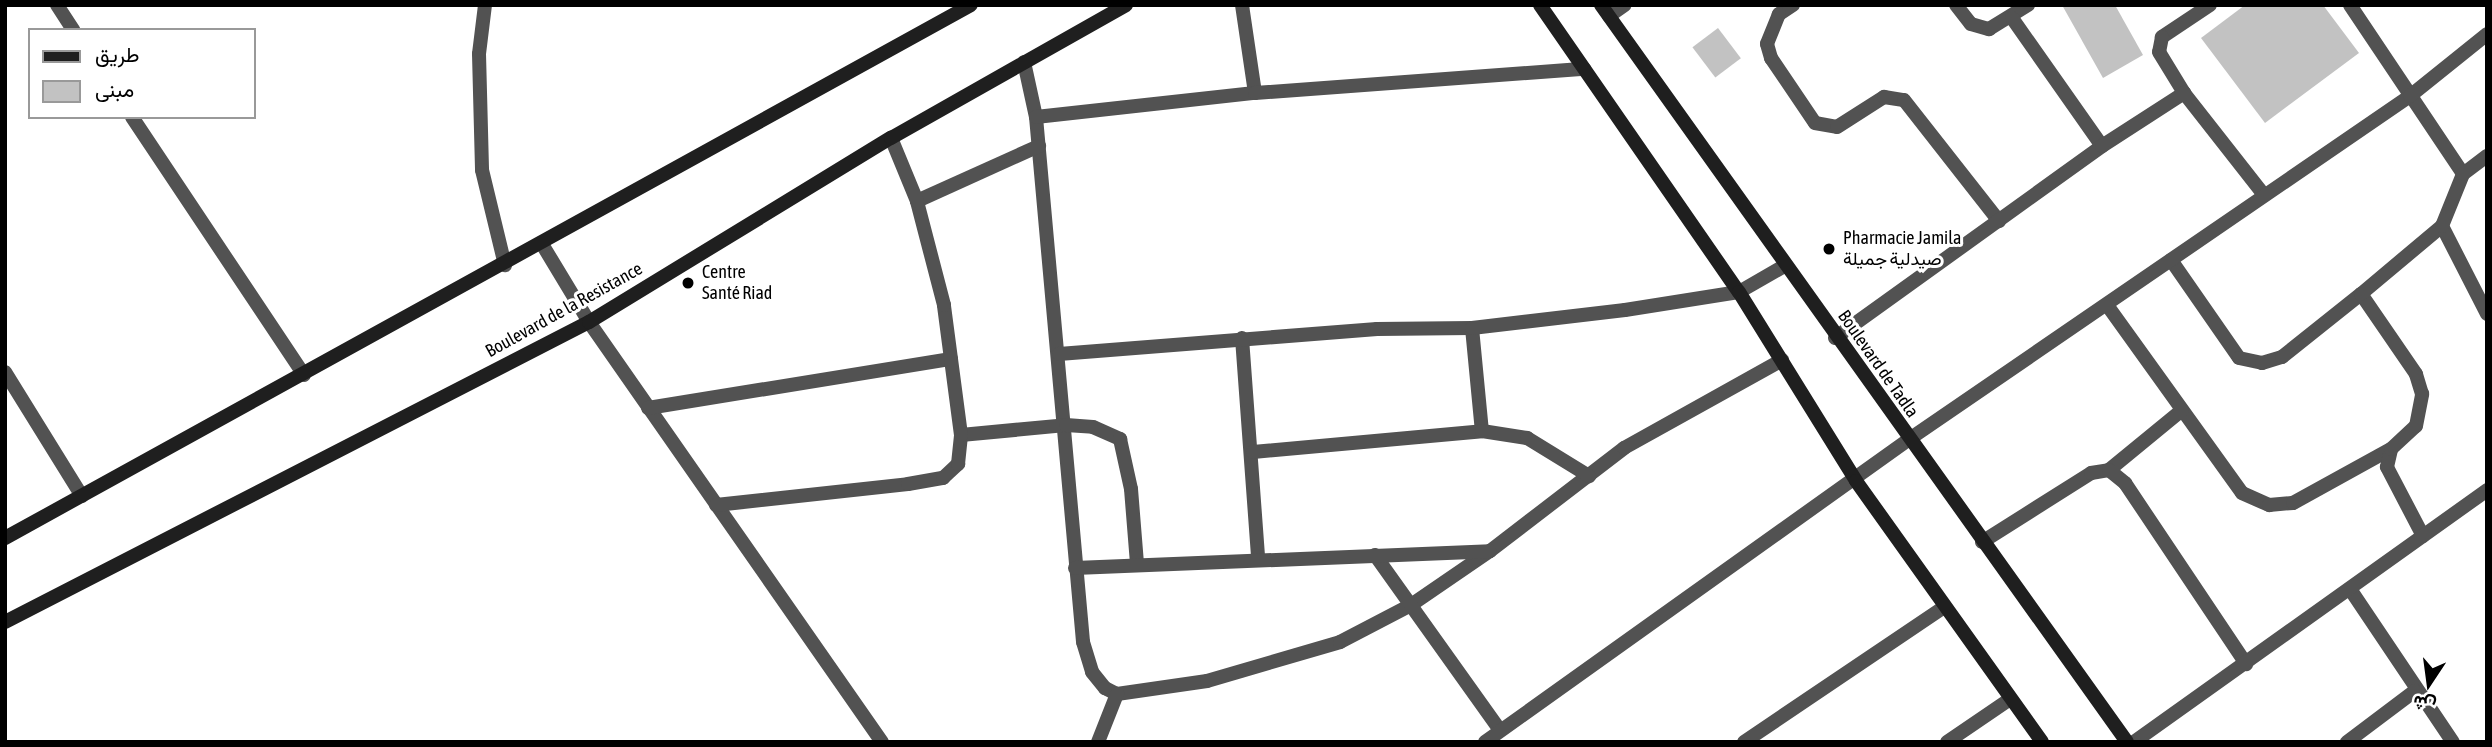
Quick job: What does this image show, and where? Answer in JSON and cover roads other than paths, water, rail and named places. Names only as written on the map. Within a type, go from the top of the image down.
[{"type":"main road","points":[[5,538],[505,265],[971,5]]},
{"type":"main road","name":"Boulevard de la Resistance","points":[[5,622],[589,322],[891,138],[1126,5]]},
{"type":"main road","points":[[1540,5],[1740,292],[1856,481],[2042,742]]},
{"type":"main road","name":"Boulevard de Tadla","points":[[1605,11],[1835,338],[2127,742]]},
{"type":"street","points":[[485,5],[479,54],[482,170],[505,265]]},
{"type":"street","points":[[1242,5],[1255,93]]},
{"type":"street","points":[[1605,11],[1625,5]]},
{"type":"street","points":[[1793,5],[1779,14],[1767,44],[1771,58],[1815,123],[1837,127],[1884,97],[1904,100],[1999,221]]},
{"type":"street","points":[[1956,5],[1979,29],[2001,26],[2028,5]]},
{"type":"street","points":[[2210,5],[2169,31],[2158,44],[2184,93],[2264,195]]},
{"type":"street","points":[[2350,5],[2463,173]]},
{"type":"street","points":[[60,6],[73,28]]},
{"type":"street","points":[[2012,18],[2102,146]]},
{"type":"street","points":[[1485,742],[1856,481],[1908,440],[2410,96],[2487,34]]},
{"type":"street","points":[[1024,62],[1036,117],[1039,146],[1066,425],[1075,568],[1083,642],[1092,672],[1105,688],[1117,694],[1162,690],[1293,659],[1340,642],[1411,605],[1490,551],[1658,427],[1782,360]]},
{"type":"street","points":[[1036,117],[1255,93],[1584,69]]},
{"type":"street","points":[[1835,338],[2102,146],[2184,93]]},
{"type":"street","points":[[133,119],[304,375]]},
{"type":"street","points":[[716,505],[943,478],[958,464],[961,435],[933,252],[918,201],[891,138]]},
{"type":"street","points":[[918,201],[1039,146]]},
{"type":"street","points":[[2171,260],[2239,358],[2262,363],[2282,358],[2442,226],[2463,173],[2487,156]]},
{"type":"street","points":[[2442,226],[2487,314]]},
{"type":"street","points":[[542,244],[589,322],[882,742]]},
{"type":"street","points":[[1059,354],[1242,338],[1472,328],[1740,292],[1786,265]]},
{"type":"street","points":[[2107,305],[2242,493],[2269,505],[2293,503],[2391,449],[2416,426],[2423,394],[2416,374],[2361,293]]},
{"type":"street","points":[[1472,328],[1482,431]]},
{"type":"street","points":[[1242,338],[1253,452],[1258,558]]},
{"type":"street","points":[[648,408],[951,359]]},
{"type":"street","points":[[5,372],[82,496]]},
{"type":"street","points":[[1982,542],[2091,473],[2109,470],[2182,410]]},
{"type":"street","points":[[961,435],[1066,425],[1093,427],[1120,439],[1131,489],[1137,564]]},
{"type":"street","points":[[1253,452],[1482,431],[1527,438],[1590,476]]},
{"type":"street","points":[[2391,449],[2387,467],[2392,484],[2423,536]]},
{"type":"street","points":[[2109,470],[2125,483],[2246,664]]},
{"type":"street","points":[[2134,742],[2487,490]]},
{"type":"street","points":[[1075,568],[1258,558],[1490,551]]},
{"type":"street","points":[[1375,555],[1500,730]]},
{"type":"street","points":[[2350,589],[2415,691],[2453,742]]},
{"type":"street","points":[[1744,742],[1944,607]]},
{"type":"street","points":[[2347,742],[2415,691]]},
{"type":"street","points":[[1098,742],[1117,694]]},
{"type":"street","points":[[1947,742],[2010,699]]},
{"type":"place","name":"Pharmacie Jamila صيدلية جميلة","points":[[1829,249]]},
{"type":"place","name":"Centre Santé Riad","points":[[688,283]]}]
